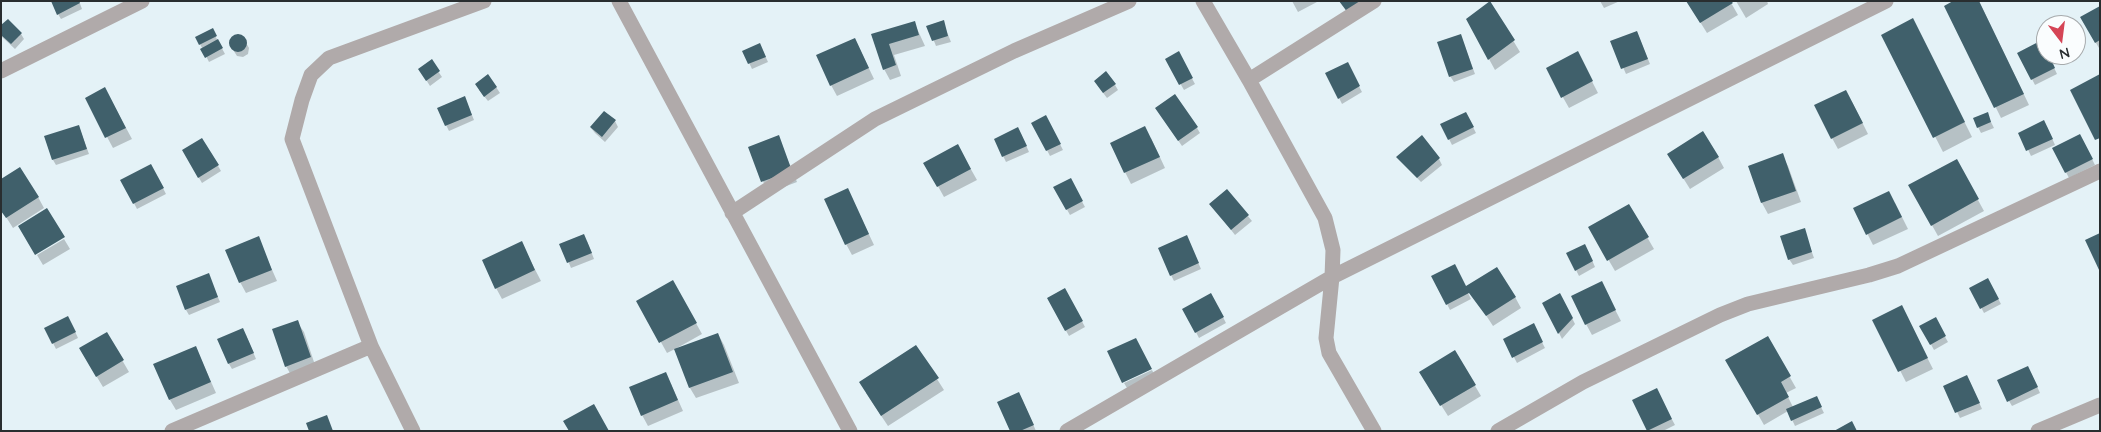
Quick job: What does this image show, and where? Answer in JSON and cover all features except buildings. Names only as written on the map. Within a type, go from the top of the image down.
[{"type":"street","points":[[1,71],[142,1]]},
{"type":"street","points":[[413,431],[371,346],[292,139],[302,100],[311,75],[329,58],[484,1]]},
{"type":"street","points":[[619,1],[850,431]]},
{"type":"street","points":[[732,213],[875,119],[1014,51],[1129,1]]},
{"type":"street","points":[[1203,1],[1325,218],[1333,250],[1326,338],[1329,353],[1374,431]]},
{"type":"street","points":[[1249,80],[1374,1]]},
{"type":"street","points":[[1067,431],[1332,277],[1886,1]]},
{"type":"street","points":[[1498,431],[1583,382],[1720,315],[1748,304],[1869,275],[1898,266],[2100,171]]},
{"type":"street","points":[[172,431],[371,346]]},
{"type":"street","points":[[2038,431],[2100,405]]}]
